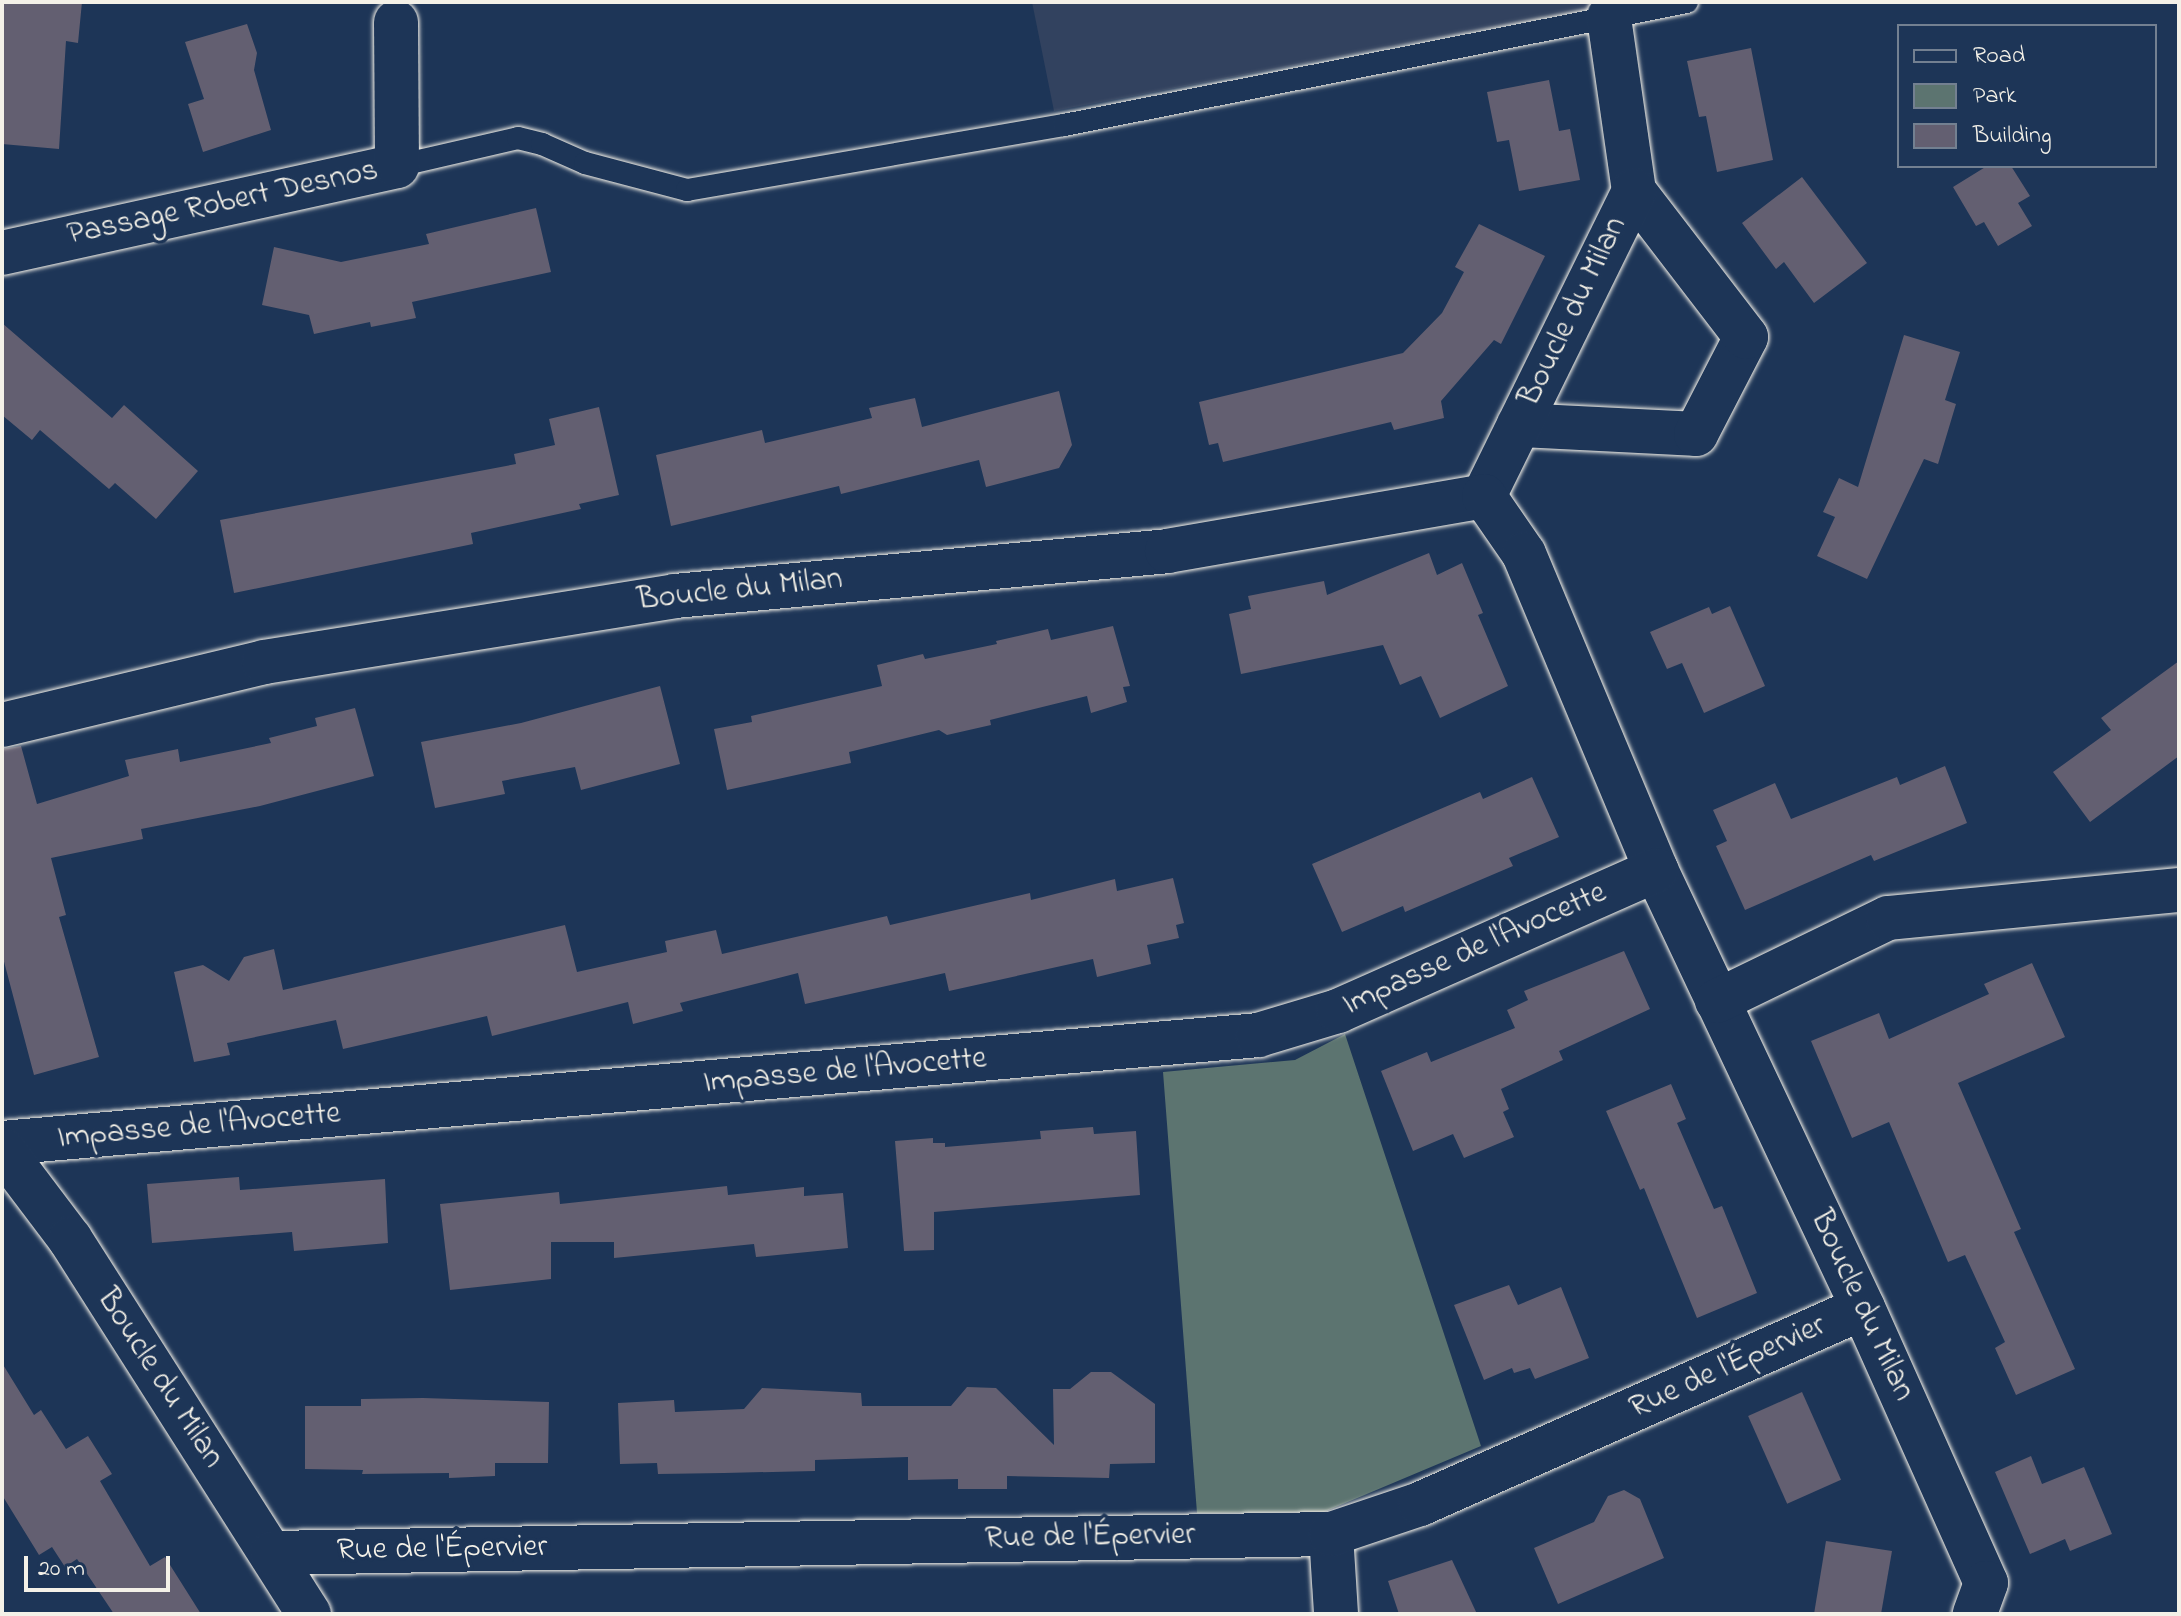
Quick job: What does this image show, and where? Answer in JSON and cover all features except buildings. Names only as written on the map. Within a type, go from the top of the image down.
[{"type":"street","points":[[1609,17],[1634,191]]},
{"type":"street","name":"Passage Robert Desnos","points":[[2,253],[397,166],[396,22]]},
{"type":"street","name":"Boucle du Milan","points":[[1484,496],[1634,191],[1746,337],[1696,434],[1519,425]]},
{"type":"street","name":"Boucle du Milan","points":[[2,725],[264,662],[675,596],[1167,551],[1484,496]]},
{"type":"street","name":"Boucle du Milan","points":[[1484,496],[1524,554],[1656,870],[1863,1308],[1986,1583],[1975,1614]]},
{"type":"street","name":"Impasse de l'Avocette","points":[[2,1146],[1258,1035],[1338,1011],[1656,870]]},
{"type":"street","points":[[1717,1001],[1888,918],[2179,890]]},
{"type":"street","name":"Boucle du Milan","points":[[2,1146],[70,1239],[309,1614]]},
{"type":"street","name":"Rue de l'Épervier","points":[[272,1553],[1331,1534],[1420,1504],[1863,1308]]},
{"type":"street","points":[[1331,1534],[1336,1614]]},
{"type":"lane","points":[[397,166],[518,138],[542,144],[585,163],[687,190],[1064,125],[1687,2]]},
{"type":"shaded area","points":[[1032,2],[1628,2],[1054,111]]},
{"type":"green space","points":[[1345,1034],[1481,1446],[1324,1512],[1197,1513],[1163,1072],[1295,1060]]}]
